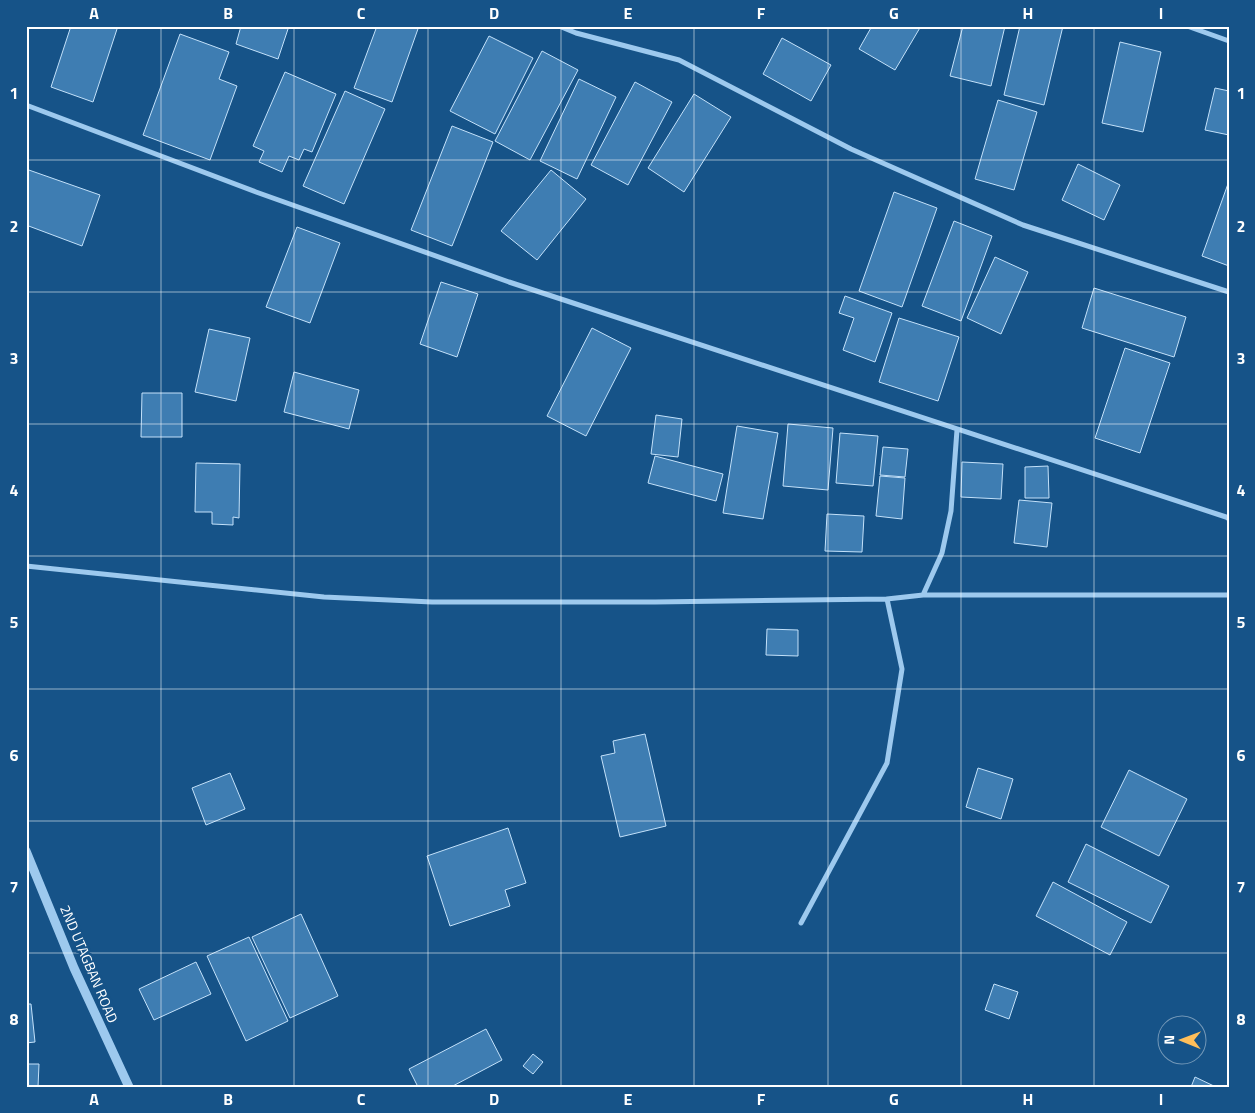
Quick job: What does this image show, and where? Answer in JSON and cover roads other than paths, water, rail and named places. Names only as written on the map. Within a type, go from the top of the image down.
[{"type":"street","points":[[559,26],[679,60],[851,149],[1022,225],[1229,292]]},
{"type":"street","points":[[1187,26],[1229,41]]},
{"type":"street","points":[[26,105],[247,189],[509,282],[1229,519]]},
{"type":"street","points":[[923,595],[942,553],[951,511],[957,430]]},
{"type":"street","points":[[26,566],[324,597],[422,602],[887,599],[923,595],[1229,595]]},
{"type":"street","points":[[801,924],[887,763],[902,669],[887,599]]},
{"type":"street","name":"2ND UTAGBAN ROAD","points":[[26,851],[74,968],[128,1087]]}]
